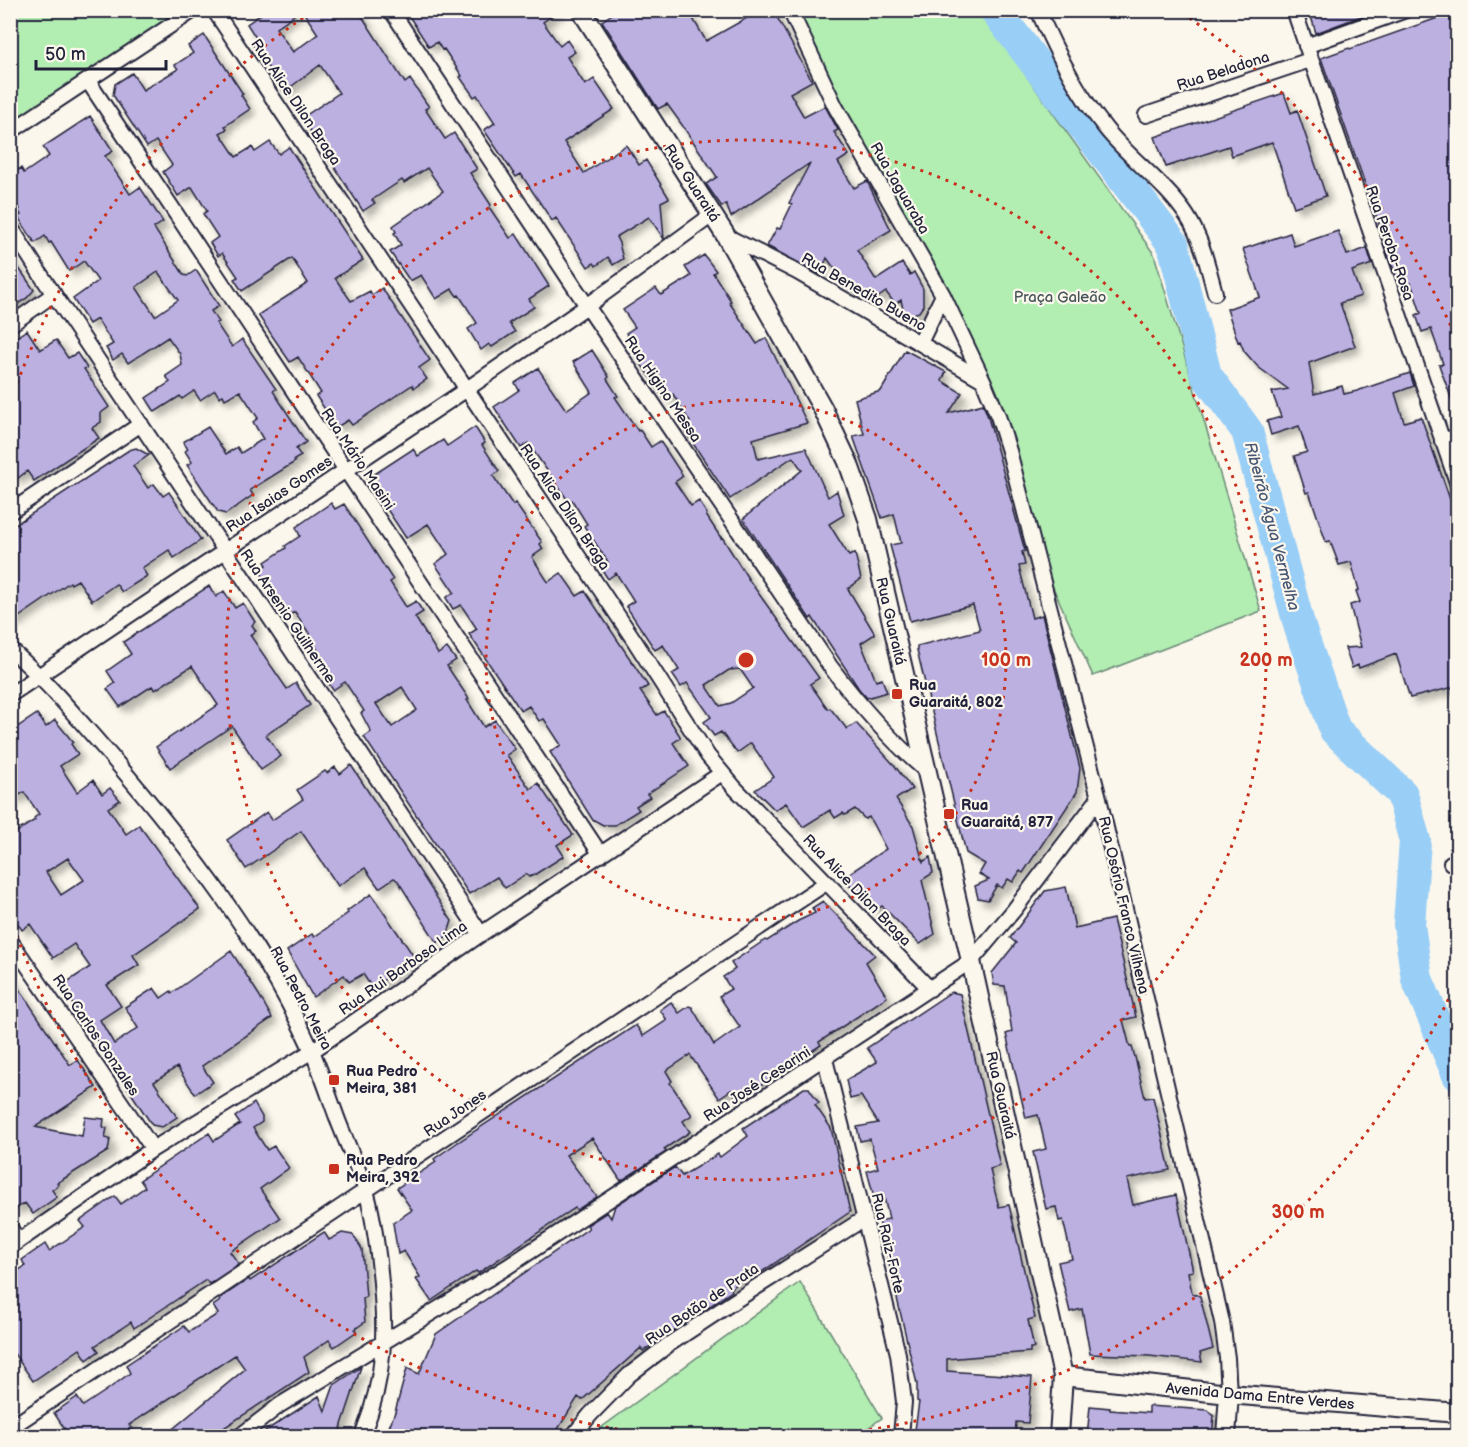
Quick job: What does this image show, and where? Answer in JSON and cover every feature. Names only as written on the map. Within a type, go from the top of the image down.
[{"type":"street","points":[[10,132],[194,10]]},
{"type":"street","name":"Rua Alice Dilon Braga","points":[[214,10],[634,640],[708,756],[826,882],[930,988]]},
{"type":"street","name":"Rua Higino Messa","points":[[391,10],[587,306],[836,674],[854,699],[893,742],[926,771]]},
{"type":"street","name":"Rua Guaraitá","points":[[581,10],[726,236],[823,409],[848,462],[868,519],[971,961],[1063,1376],[1059,1437]]},
{"type":"street","name":"Rua Jaguaraba","points":[[790,10],[835,106],[943,295],[983,380]]},
{"type":"street","points":[[1038,10],[1059,55],[1104,127],[1123,150],[1171,195],[1187,216],[1198,238],[1215,293]]},
{"type":"street","name":"Rua Peroba-Rosa","points":[[1294,10],[1458,485]]},
{"type":"street","name":"Rua Beladona","points":[[1146,115],[1308,53],[1406,10]]},
{"type":"street","name":"Rua Mário Masini","points":[[88,81],[601,855]]},
{"type":"street","name":"Rua Isaias Gomes","points":[[10,695],[467,389],[587,306],[712,215]]},
{"type":"street","name":"Rua Arsenio Guilherme","points":[[10,226],[224,551],[481,934]]},
{"type":"street","name":"Rua Benedito Bueno","points":[[726,236],[797,272],[983,380]]},
{"type":"street","points":[[10,325],[54,294]]},
{"type":"street","points":[[920,343],[943,295]]},
{"type":"street","name":"Rua Osório Franco Vilhena","points":[[983,380],[1009,451],[1099,798],[1222,1322],[1229,1394],[1226,1437]]},
{"type":"street","points":[[10,512],[141,424]]},
{"type":"street","points":[[1442,441],[1458,436]]},
{"type":"street","name":"Rua Pedro Meira","points":[[10,649],[40,675],[143,793],[210,880],[257,950],[312,1051],[366,1192],[378,1253],[383,1296],[384,1343],[381,1376],[362,1437]]},
{"type":"street","name":"Rua Rui Barbosa Lima","points":[[15,1244],[153,1149],[312,1051],[481,934],[722,773]]},
{"type":"street","name":"Rua José Cesarini","points":[[240,1437],[280,1405],[507,1268],[971,961],[1014,910],[1099,798]]},
{"type":"street","name":"Rua Jones","points":[[10,1428],[366,1192],[826,882]]},
{"type":"street","name":"Rua Carlos Gonzales","points":[[10,940],[153,1149]]},
{"type":"street","name":"Rua Raiz-Forte","points":[[825,1059],[898,1354],[904,1402],[900,1437]]},
{"type":"street","name":"Rua Botão de Prata","points":[[573,1437],[590,1415],[629,1375],[668,1345],[865,1218]]},
{"type":"street","points":[[10,1228],[15,1244]]},
{"type":"street","name":"Avenida Dama Entre Verdes","points":[[1063,1376],[1229,1394],[1458,1413]]},
{"type":"green space","points":[[13,10],[180,11],[11,124],[10,18]]},
{"type":"green space","name":"Praça Galeão","points":[[787,11],[980,11],[1154,254],[1261,611],[1093,676],[1047,574],[994,387],[900,211]]},
{"type":"green space","points":[[800,1282],[882,1418],[856,1436],[606,1436],[598,1430]]},
{"type":"building","points":[[267,10],[301,10],[276,28],[293,52],[318,34],[302,10],[358,10],[405,83],[410,79],[429,107],[425,109],[445,139],[454,133],[477,169],[470,173],[491,205],[489,207],[510,238],[516,234],[549,286],[529,299],[534,307],[509,323],[515,332],[492,347],[489,344],[481,350],[468,329],[477,323],[459,295],[457,296],[452,289],[436,299],[421,275],[410,281],[390,252],[401,245],[393,226],[443,191],[427,168],[404,183],[402,180],[372,200],[375,203],[363,211],[302,118],[339,93],[320,65],[284,92],[253,45],[258,41],[247,24]]},
{"type":"building","points":[[405,10],[561,10],[543,22],[560,46],[567,40],[575,52],[567,57],[585,85],[594,79],[614,109],[564,142],[584,173],[626,145],[639,165],[646,160],[669,198],[661,202],[664,239],[649,217],[616,237],[623,259],[613,265],[608,257],[596,266],[594,263],[588,267],[556,218],[552,221],[521,174],[516,177],[484,130],[495,123],[477,95],[474,97],[444,49],[442,50],[437,42],[429,47]]},
{"type":"building","points":[[618,10],[688,10],[706,41],[761,10],[773,10],[812,81],[790,93],[804,117],[825,106],[838,130],[834,132],[849,155],[838,162],[854,188],[867,181],[891,230],[857,250],[876,280],[902,263],[910,275],[914,272],[923,289],[923,306],[919,312],[905,317],[901,300],[895,304],[886,292],[877,298],[873,293],[866,298],[849,289],[827,258],[820,274],[767,246],[777,228],[780,229],[792,204],[789,203],[810,163],[731,217],[726,204],[722,207],[706,184],[717,177],[667,104],[658,109],[602,21]]},
{"type":"building","points":[[1309,10],[1372,10],[1372,12],[1316,33]]},
{"type":"building","points":[[1449,14],[1458,39],[1456,411],[1439,365],[1443,364],[1431,329],[1422,332],[1416,315],[1421,313],[1411,283],[1401,287],[1389,258],[1321,58]]},
{"type":"building","points":[[204,35],[243,94],[241,95],[250,109],[225,126],[227,129],[220,133],[236,157],[252,147],[255,152],[270,142],[279,154],[289,147],[363,260],[335,278],[351,301],[370,291],[372,295],[382,288],[430,360],[419,368],[427,379],[414,388],[412,385],[352,425],[348,420],[337,427],[316,396],[321,393],[298,357],[290,362],[258,315],[308,283],[292,258],[242,291],[234,279],[238,277],[222,253],[218,256],[210,243],[218,237],[203,214],[207,211],[192,187],[178,196],[163,172],[172,165],[156,141],[147,147],[113,95],[115,84],[132,73],[143,90],[178,69],[175,65],[193,53],[188,46]]},
{"type":"building","points":[[1284,93],[1291,113],[1297,110],[1326,196],[1294,207],[1272,142],[1232,156],[1229,146],[1166,167],[1155,137]]},
{"type":"building","points":[[90,116],[113,151],[105,156],[130,194],[140,187],[163,222],[154,228],[184,275],[187,276],[196,270],[219,306],[211,311],[219,322],[216,323],[232,347],[242,339],[276,389],[273,391],[306,442],[296,449],[301,456],[294,460],[295,462],[250,490],[253,495],[226,514],[218,512],[187,465],[192,462],[185,451],[188,449],[183,442],[208,427],[226,454],[237,447],[241,453],[263,439],[253,422],[258,418],[240,391],[225,399],[223,395],[219,397],[215,390],[200,400],[194,391],[182,399],[180,396],[155,412],[146,398],[170,382],[166,376],[182,365],[180,354],[168,337],[128,363],[122,354],[113,360],[106,348],[113,344],[97,319],[89,324],[73,299],[98,281],[84,261],[69,271],[45,236],[35,243],[18,217],[21,215],[18,210],[20,209],[10,195],[10,175],[21,168],[24,173],[49,156],[43,147]],"holes":[[[158,272],[178,300],[155,316],[136,287]]]},
{"type":"building","points":[[1338,231],[1347,255],[1367,248],[1372,264],[1352,271],[1361,296],[1340,303],[1355,346],[1309,363],[1314,394],[1342,386],[1344,394],[1410,373],[1414,386],[1395,393],[1404,422],[1421,417],[1458,522],[1458,686],[1410,698],[1396,654],[1359,668],[1358,665],[1352,668],[1345,648],[1361,647],[1350,605],[1360,602],[1351,562],[1339,565],[1330,541],[1326,542],[1309,492],[1306,493],[1294,456],[1307,452],[1299,426],[1271,435],[1267,421],[1281,417],[1272,392],[1288,389],[1258,367],[1244,351],[1240,341],[1238,342],[1227,309],[1260,297],[1243,249],[1290,233],[1294,246]]},
{"type":"building","points":[[10,255],[34,290],[27,298],[10,309]]},
{"type":"building","points":[[704,255],[716,271],[713,273],[731,301],[729,302],[757,344],[766,338],[807,423],[753,439],[758,459],[806,448],[828,497],[837,491],[844,515],[829,524],[849,556],[855,553],[861,579],[848,589],[875,634],[861,643],[876,681],[882,679],[887,692],[867,698],[859,689],[743,519],[802,470],[793,457],[730,499],[682,427],[690,422],[673,394],[665,400],[635,355],[639,353],[626,333],[635,327],[623,310],[656,288],[661,295],[691,276],[685,267]]},
{"type":"building","points":[[27,330],[40,350],[56,340],[68,358],[77,353],[87,368],[84,369],[109,407],[101,413],[101,422],[92,428],[99,438],[34,481],[27,471],[17,479],[10,471],[10,341]]},
{"type":"building","points":[[592,350],[609,377],[607,379],[618,396],[615,397],[638,431],[640,430],[651,447],[660,441],[683,476],[675,482],[691,506],[699,501],[749,580],[819,678],[810,684],[828,709],[830,708],[847,729],[856,723],[895,766],[912,789],[896,799],[913,826],[923,862],[930,857],[933,873],[922,880],[935,934],[920,944],[882,906],[875,911],[842,878],[886,849],[869,817],[865,819],[855,809],[835,818],[830,810],[803,827],[786,803],[775,810],[755,790],[774,777],[751,743],[737,753],[721,732],[714,736],[704,722],[711,717],[687,683],[681,687],[672,674],[679,670],[663,645],[655,650],[626,606],[634,601],[616,573],[608,579],[600,567],[608,562],[584,526],[587,524],[572,500],[569,502],[528,443],[521,448],[494,407],[519,390],[515,383],[538,368],[566,410],[592,392],[573,362]],"holes":[[[740,669],[753,688],[731,703],[720,706],[706,685],[729,670]]]},
{"type":"building","points":[[905,350],[946,372],[942,381],[962,393],[949,413],[983,404],[1025,551],[1022,552],[1025,565],[1019,566],[1032,618],[1042,615],[1080,768],[1077,792],[1023,873],[1020,871],[1013,882],[1008,879],[1002,888],[997,885],[988,900],[978,898],[975,886],[989,880],[979,874],[985,864],[966,853],[917,650],[917,646],[980,630],[973,605],[910,621],[890,545],[901,543],[894,514],[882,518],[853,436],[864,434],[855,399],[881,391]]},
{"type":"building","points":[[475,427],[485,443],[482,445],[499,471],[493,476],[542,542],[540,544],[543,549],[532,557],[548,582],[561,573],[577,596],[585,591],[648,686],[640,691],[657,715],[664,711],[680,736],[673,743],[689,766],[647,794],[650,797],[636,806],[639,810],[615,825],[603,825],[592,819],[550,752],[561,745],[544,719],[539,721],[529,706],[521,711],[469,634],[477,629],[461,605],[453,609],[446,598],[454,592],[435,564],[448,554],[428,524],[406,538],[367,479],[413,449],[418,456],[443,440],[447,446]]},
{"type":"building","points":[[136,448],[149,455],[133,466],[148,488],[154,484],[163,496],[169,492],[201,540],[174,558],[169,550],[142,568],[147,576],[122,592],[116,584],[92,601],[78,580],[71,584],[70,582],[10,623],[10,528],[129,450]]},
{"type":"building","points":[[331,503],[335,509],[344,504],[393,580],[390,582],[406,607],[416,601],[423,612],[415,617],[438,654],[447,648],[456,660],[447,666],[484,727],[495,720],[515,749],[507,755],[530,789],[538,783],[573,835],[557,845],[564,856],[534,875],[529,877],[526,874],[505,888],[497,877],[469,894],[364,737],[371,732],[361,713],[364,711],[345,682],[333,690],[317,666],[324,661],[314,641],[295,612],[289,615],[259,570],[267,565],[265,562],[300,536],[296,527]],"holes":[[[402,687],[417,710],[392,727],[376,704]]]},
{"type":"building","points":[[209,586],[216,597],[224,591],[235,608],[243,603],[255,622],[252,625],[256,631],[250,635],[287,689],[296,683],[310,705],[266,735],[281,756],[261,770],[232,726],[170,768],[156,747],[218,705],[192,666],[155,690],[152,686],[120,707],[107,689],[115,683],[107,671],[131,654],[123,642]]},
{"type":"building","points":[[37,714],[46,727],[55,720],[73,742],[71,744],[78,754],[60,766],[77,792],[93,780],[102,794],[110,788],[120,800],[108,808],[126,834],[139,825],[200,909],[133,955],[139,965],[107,985],[121,1006],[100,1020],[114,1044],[138,1028],[125,1007],[154,988],[161,998],[171,991],[172,993],[231,951],[272,1018],[202,1066],[213,1082],[195,1094],[177,1067],[154,1082],[177,1117],[162,1127],[152,1125],[61,986],[90,967],[74,944],[53,958],[30,924],[22,930],[10,912],[10,836],[35,820],[34,818],[39,814],[24,792],[10,801],[10,732]],"holes":[[[68,858],[84,880],[61,895],[46,872]]]},
{"type":"building","points":[[351,765],[452,921],[447,936],[437,943],[398,881],[394,878],[379,888],[365,868],[338,886],[301,831],[246,869],[227,840],[267,812],[272,820],[303,799],[297,790],[325,771],[327,773],[335,767],[340,774]]},
{"type":"building","points":[[1066,887],[1075,928],[1113,919],[1136,1017],[1123,1020],[1145,1098],[1153,1097],[1170,1170],[1127,1179],[1133,1205],[1176,1195],[1193,1271],[1188,1272],[1192,1293],[1200,1296],[1213,1349],[1200,1353],[1202,1362],[1149,1356],[1090,1354],[1082,1309],[1070,1312],[1058,1262],[1072,1259],[1063,1220],[1059,1221],[1056,1207],[1046,1209],[1033,1152],[1046,1149],[1038,1115],[1026,1118],[1006,1034],[1012,1032],[1005,986],[994,985],[992,973],[1016,943],[1010,938],[1045,891]]},
{"type":"building","points":[[371,894],[415,958],[372,988],[363,974],[349,982],[344,975],[313,997],[287,951],[312,934],[314,937]]},
{"type":"building","points":[[823,901],[875,955],[866,962],[887,997],[819,1042],[821,1045],[738,1100],[731,1090],[719,1098],[690,1055],[666,1071],[672,1081],[670,1083],[692,1115],[683,1121],[690,1132],[664,1149],[666,1152],[621,1181],[592,1138],[566,1155],[597,1197],[577,1210],[575,1208],[478,1273],[476,1271],[431,1301],[416,1279],[420,1277],[404,1251],[398,1254],[393,1223],[412,1210],[397,1188],[436,1162],[434,1159],[458,1142],[636,1025],[643,1036],[667,1020],[660,1010],[671,1002],[679,1013],[689,1006],[692,1007],[714,1045],[740,1027],[719,996],[731,989],[723,977],[735,969],[731,963],[765,940],[767,941],[815,913],[812,908]]},
{"type":"building","points":[[10,975],[70,1065],[78,1060],[96,1087],[35,1127],[82,1136],[85,1117],[104,1119],[103,1127],[107,1128],[105,1138],[110,1139],[108,1151],[57,1183],[59,1185],[52,1190],[57,1197],[33,1214],[25,1203],[15,1209],[10,1201]]},
{"type":"building","points":[[951,992],[960,994],[1000,1166],[990,1169],[995,1192],[999,1207],[1009,1205],[1035,1318],[1028,1320],[1034,1348],[1030,1348],[1030,1352],[947,1359],[947,1371],[1032,1377],[1028,1423],[1016,1422],[1015,1437],[914,1437],[919,1402],[917,1401],[917,1384],[879,1221],[889,1219],[883,1193],[874,1197],[867,1171],[878,1168],[870,1139],[860,1141],[857,1127],[878,1123],[861,1096],[850,1099],[846,1080],[877,1062],[867,1048]]},
{"type":"building","points":[[804,1088],[809,1088],[819,1103],[815,1105],[831,1128],[850,1212],[760,1273],[755,1268],[731,1289],[732,1291],[643,1351],[641,1348],[582,1400],[578,1397],[553,1437],[385,1437],[395,1412],[407,1368],[419,1374],[436,1334],[589,1228],[587,1225],[607,1212],[611,1218],[615,1206],[675,1167],[682,1176],[718,1154],[720,1157],[748,1136],[743,1128]]},
{"type":"building","points":[[254,1103],[262,1117],[262,1122],[253,1128],[267,1150],[274,1146],[289,1168],[260,1189],[280,1218],[230,1252],[239,1264],[209,1284],[206,1280],[134,1328],[131,1322],[95,1346],[99,1351],[87,1360],[80,1349],[33,1381],[10,1348],[10,1276],[25,1266],[22,1260],[45,1244],[49,1251],[85,1227],[80,1221],[115,1196],[121,1204],[145,1187],[140,1180],[209,1133],[214,1141],[240,1124],[235,1117]]},
{"type":"building","points":[[324,1232],[329,1240],[342,1233],[353,1235],[362,1249],[366,1297],[363,1299],[365,1322],[355,1329],[356,1332],[334,1347],[329,1340],[304,1357],[309,1372],[210,1437],[163,1437],[245,1369],[235,1355],[129,1425],[138,1437],[70,1437],[54,1413],[77,1397],[83,1406],[107,1390],[130,1373],[126,1365],[184,1326],[189,1332],[218,1314],[213,1306],[220,1301],[219,1299]]},
{"type":"building","points":[[361,1367],[338,1437],[256,1437],[319,1396],[325,1411],[334,1385]]},
{"type":"building","points":[[1090,1406],[1149,1413],[1149,1406],[1208,1410],[1214,1416],[1212,1437],[1185,1435],[1185,1437],[1087,1437]]},
{"type":"waterway","name":"Ribeirão Água Vermelha","points":[[995,10],[1173,244],[1206,375],[1247,431],[1300,628],[1335,730],[1402,794],[1415,841],[1409,925],[1417,979],[1458,1075]]},
{"type":"place","name":"Rua Guaraitá, 802","points":[[897,694]]},
{"type":"place","name":"Rua Guaraitá, 877","points":[[949,814]]},
{"type":"place","name":"Rua Pedro Meira, 381","points":[[334,1080]]},
{"type":"place","name":"Rua Pedro Meira, 392","points":[[334,1169]]}]
